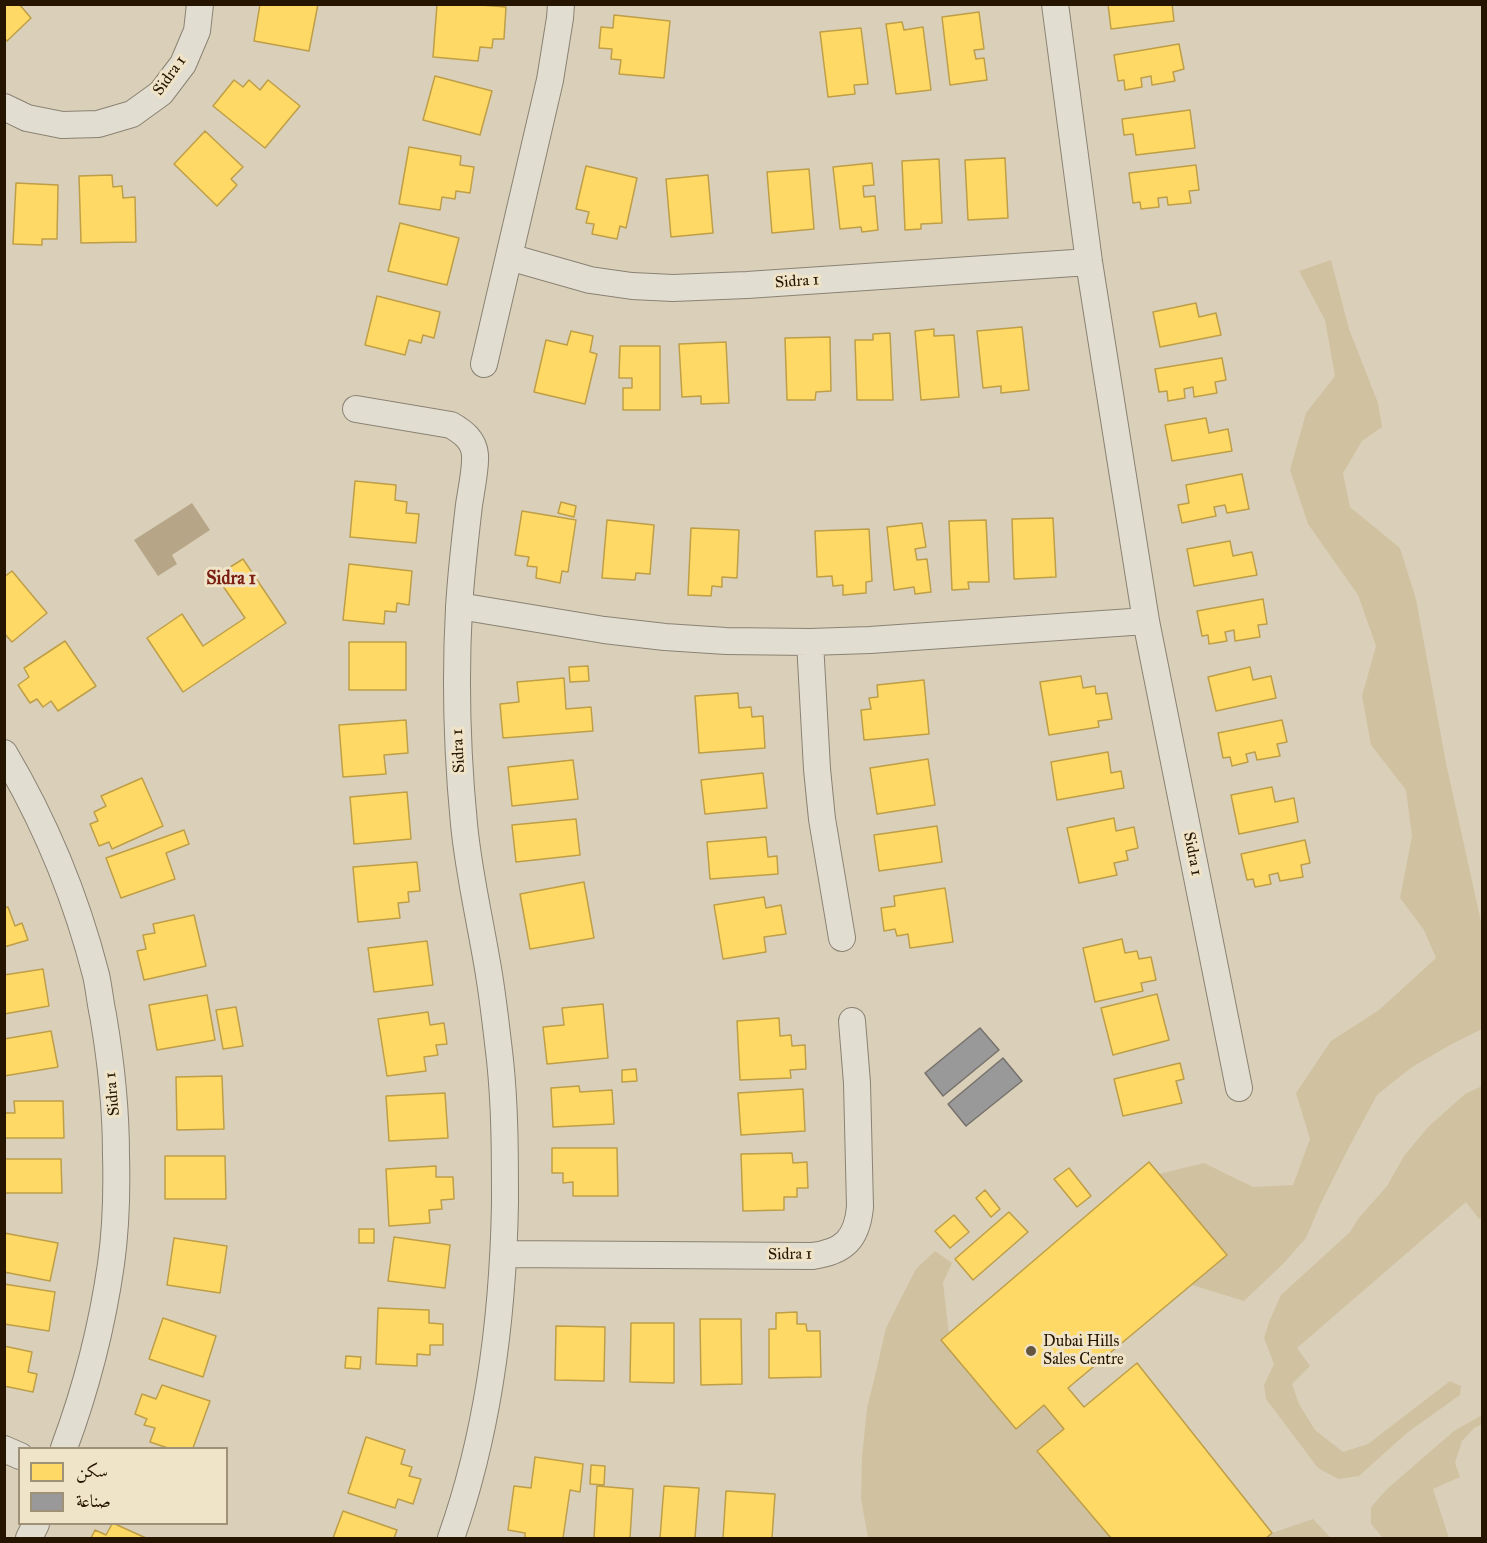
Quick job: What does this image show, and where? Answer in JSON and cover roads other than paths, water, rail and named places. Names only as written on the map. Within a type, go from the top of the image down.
[{"type":"street","name":"Sidra 1","points":[[4,107],[27,118],[62,126],[98,124],[132,114],[161,93],[183,64],[196,31],[200,4]]},
{"type":"street","points":[[484,364],[550,80],[561,4]]},
{"type":"street","name":"Sidra 1","points":[[1054,4],[1089,262],[1146,621],[1239,1088]]},
{"type":"street","name":"Sidra 1","points":[[509,257],[590,280],[632,286],[673,288],[1089,262]]},
{"type":"street","name":"Sidra 1","points":[[356,409],[451,425],[463,431],[471,442],[475,454],[459,606],[457,679],[459,752],[464,825],[490,981],[500,1064],[505,1159],[504,1254],[494,1356],[483,1423],[472,1472],[451,1539]]},
{"type":"street","points":[[459,606],[604,630],[726,641],[870,640],[1146,621]]},
{"type":"street","points":[[810,642],[822,819],[842,938]]},
{"type":"street","name":"Sidra 1","points":[[4,753],[17,773],[49,839],[76,907],[96,977],[109,1047],[116,1119],[117,1191],[111,1263],[98,1334],[80,1403],[65,1447]]},
{"type":"street","name":"Sidra 1","points":[[504,1254],[812,1256],[828,1254],[842,1247],[852,1236],[859,1223],[861,1207],[857,1083],[852,1021]]},
{"type":"street","points":[[4,1449],[18,1455]]},
{"type":"street","points":[[29,1539],[36,1525]]},
{"type":"place","name":"Dubai Hills Sales Centre","points":[[1031,1351]]},
{"type":"district","name":"Sidra 1","points":[[231,580]]}]
